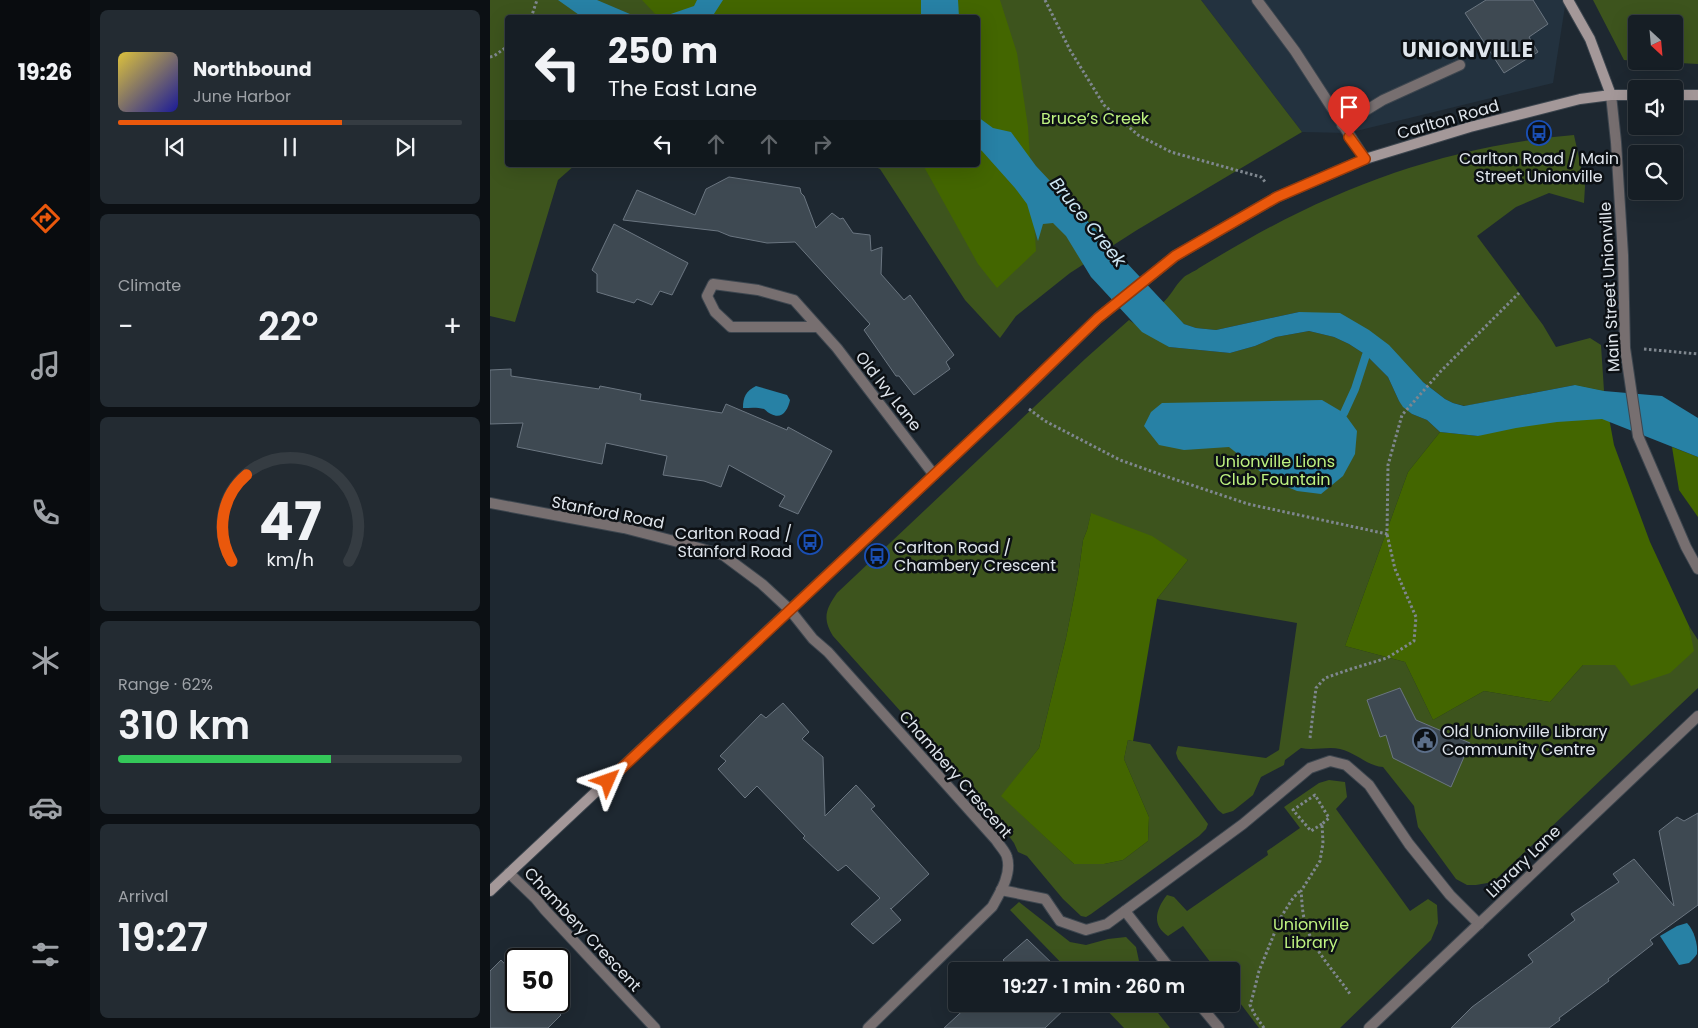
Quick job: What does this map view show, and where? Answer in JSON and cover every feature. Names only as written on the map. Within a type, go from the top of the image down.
[{"type":"main road","name":"Main Street Unionville","points":[[1568,0],[1590,39],[1611,95]]},
{"type":"main road","name":"Carlton Road","points":[[490,891],[1016,398],[1098,318],[1175,256],[1277,197],[1365,159],[1470,127],[1580,99],[1628,95]]},
{"type":"main road","points":[[1683,95],[1698,95]]},
{"type":"street","points":[[1257,0],[1295,51],[1365,159]]},
{"type":"street","points":[[1342,124],[1383,100],[1460,65]]},
{"type":"street","name":"Main Street Unionville","points":[[1611,95],[1623,255],[1625,348],[1638,436],[1686,548],[1698,568]]},
{"type":"street","name":"Old Ivy Lane","points":[[818,327],[731,327],[715,312],[707,296],[713,284],[758,290],[794,300],[818,327],[836,348],[934,475]]},
{"type":"street","name":"Stanford Road","points":[[490,504],[624,528],[722,555],[762,584],[790,610]]},
{"type":"street","name":"Chambery Crescent","points":[[790,610],[813,639],[828,652],[996,840],[1008,856],[1007,874],[992,907],[868,1028]]},
{"type":"street","name":"Library Lane","points":[[1369,1028],[1698,716]]},
{"type":"street","points":[[1001,890],[1044,899],[1060,920],[1086,930],[1107,924],[1243,824],[1310,768],[1330,761],[1346,765],[1369,784],[1409,844],[1450,896],[1478,924]]},
{"type":"street","name":"Chambery Crescent","points":[[509,873],[536,899],[655,1028]]},
{"type":"street","points":[[1125,911],[1165,962]]},
{"type":"street","points":[[1206,1012],[1219,1028]]},
{"type":"path","points":[[532,15],[537,0]]},
{"type":"path","points":[[1044,0],[1070,50],[1104,105],[1138,135],[1171,152],[1261,178],[1277,197]]},
{"type":"path","points":[[490,57],[505,48]]},
{"type":"path","points":[[1310,738],[1316,688],[1325,678],[1387,658],[1414,641],[1416,616],[1395,569],[1387,534],[1388,465],[1402,415],[1442,371],[1519,293]]},
{"type":"path","points":[[1625,348],[1698,354]]},
{"type":"path","points":[[1016,398],[1045,421],[1120,460],[1248,504],[1387,534]]},
{"type":"path","points":[[1315,795],[1330,818],[1322,824],[1311,831],[1293,810],[1315,795]]},
{"type":"path","points":[[1264,1028],[1250,1005],[1259,971],[1281,917],[1293,898],[1301,891],[1320,861],[1323,843],[1322,824]]},
{"type":"path","points":[[1301,891],[1305,922],[1312,939],[1350,994]]},
{"type":"shaded area","points":[[1201,0],[1566,0],[1553,83],[1348,133],[1302,132]]},
{"type":"green space","name":"Bruce’s Creek","points":[[490,0],[1201,0],[1302,132],[1137,230],[1070,273],[1016,316],[1000,338],[965,300],[880,169],[876,167],[980,167],[980,15],[505,15],[505,167],[573,167],[558,180],[515,322],[490,316]]},
{"type":"green space","points":[[642,0],[1000,0],[1017,53],[1028,127],[1036,251],[997,288],[978,264],[924,167],[980,167],[980,15],[656,15]]},
{"type":"green space","points":[[1593,0],[1698,0],[1698,64],[1683,63],[1683,15],[1628,15],[1628,60],[1624,60]]},
{"type":"green space","points":[[1574,135],[1585,186],[1584,203],[1549,193],[1516,207],[1477,236],[1543,325],[1556,347],[1590,338],[1601,345],[1604,391],[1575,385],[1465,406],[1445,399],[1423,382],[1299,312],[1216,330],[1196,328],[1184,324],[1161,304],[1186,275],[1284,220],[1363,184],[1445,157],[1487,147]]},
{"type":"green space","name":"Unionville Lions Club Fountain","points":[[1129,320],[1169,347],[1230,353],[1255,346],[1276,337],[1309,331],[1334,337],[1366,355],[1388,377],[1399,401],[1412,414],[1427,420],[1440,432],[1408,472],[1345,646],[1405,662],[1433,720],[1484,691],[1550,702],[1583,665],[1615,664],[1693,651],[1689,626],[1698,640],[1698,688],[1493,882],[1467,885],[1456,879],[1418,827],[1414,806],[1383,767],[1340,749],[1301,748],[1285,760],[1284,765],[1261,777],[1253,795],[1233,811],[1223,814],[1218,810],[1178,759],[1176,753],[1178,746],[1266,758],[1279,750],[1297,623],[1157,599],[1188,560],[1091,514],[1083,540],[1066,638],[1039,748],[1002,796],[1074,864],[1104,864],[1123,860],[1148,841],[1149,817],[1124,759],[1128,740],[1150,744],[1208,824],[1199,836],[1091,914],[1086,917],[1081,916],[1063,899],[1027,856],[1018,852],[1014,843],[990,811],[833,636],[827,624],[827,614],[830,604],[837,593],[1085,359]]},
{"type":"green space","points":[[1575,385],[1604,391],[1614,445],[1650,542],[1689,626],[1694,651],[1670,673],[1631,686],[1615,665],[1583,665],[1550,702],[1484,691],[1433,720],[1405,662],[1345,646],[1408,472],[1440,432],[1478,436]]},
{"type":"green space","points":[[1672,447],[1698,457],[1698,517],[1679,490]]},
{"type":"green space","points":[[1091,513],[1152,536],[1188,560],[1157,599],[1133,741],[1128,740],[1124,759],[1149,817],[1148,841],[1123,860],[1104,864],[1074,864],[1001,796],[1039,748],[1066,638],[1083,540]]},
{"type":"green space","name":"Unionville Library","points":[[1329,780],[1345,782],[1347,797],[1336,809],[1410,911],[1428,899],[1437,905],[1438,923],[1431,940],[1340,1028],[1259,1028],[1240,1003],[1240,962],[1210,962],[1183,926],[1168,936],[1159,927],[1157,922],[1158,911],[1167,895],[1174,897],[1187,911],[1268,855],[1267,851],[1300,828],[1284,807],[1319,783]]},
{"type":"green space","points":[[1019,902],[1070,942],[1086,945],[1108,939],[1126,937],[1136,947],[1139,961],[1060,962],[1010,910]]},
{"type":"green space","points":[[1109,1012],[1157,1012],[1170,1028],[1124,1028]]},
{"type":"water","points":[[558,0],[597,0],[632,15],[579,15]]},
{"type":"water","points":[[697,0],[723,0],[713,15],[668,15],[694,6]]},
{"type":"water","points":[[921,0],[958,0],[959,15],[921,15]]},
{"type":"water","name":"Bruce Creek","points":[[980,118],[993,128],[1011,132],[1036,166],[1184,324],[1196,328],[1216,330],[1299,312],[1340,313],[1369,330],[1389,345],[1423,382],[1445,399],[1464,406],[1575,385],[1604,391],[1662,396],[1698,418],[1698,457],[1602,419],[1557,422],[1478,436],[1440,432],[1427,420],[1412,414],[1403,407],[1388,377],[1366,355],[1334,337],[1309,331],[1276,337],[1255,346],[1230,353],[1169,347],[1142,332],[1091,277],[1066,236],[1053,223],[1043,224],[1038,241],[1027,204],[980,150]]},
{"type":"water","points":[[756,386],[787,395],[790,400],[784,413],[775,416],[764,409],[743,408],[746,395]]},
{"type":"water","points":[[1322,400],[1344,413],[1357,431],[1355,454],[1343,476],[1321,494],[1297,491],[1271,480],[1229,447],[1184,450],[1159,445],[1144,426],[1151,412],[1162,403]]},
{"type":"water","points":[[1687,923],[1695,937],[1697,954],[1689,963],[1679,965],[1660,936],[1677,926]]},
{"type":"building","points":[[1486,0],[1533,0],[1548,24],[1529,37],[1538,52],[1504,73],[1465,13]]},
{"type":"building","points":[[729,177],[800,188],[816,228],[832,213],[840,219],[843,218],[853,233],[870,235],[871,251],[882,247],[881,274],[904,300],[910,295],[954,355],[946,362],[950,369],[914,395],[899,376],[896,376],[864,330],[870,324],[795,242],[767,243],[730,236],[718,231],[623,220],[637,190],[695,215],[706,189]]},
{"type":"building","points":[[614,224],[688,263],[672,295],[660,291],[652,305],[637,299],[634,303],[597,292],[597,274],[592,270]]},
{"type":"building","points":[[511,369],[511,376],[599,389],[600,386],[641,394],[640,400],[722,413],[726,404],[787,430],[788,427],[832,451],[798,514],[779,506],[785,496],[729,465],[721,487],[704,481],[663,475],[667,456],[606,443],[602,464],[517,447],[523,423],[490,424],[490,370]]},
{"type":"building","name":"Old Unionville Library Community Centre","points":[[1400,688],[1416,720],[1470,743],[1451,787],[1393,758],[1386,735],[1380,737],[1367,700]]},
{"type":"building","points":[[783,703],[809,732],[802,739],[823,757],[825,816],[856,785],[875,806],[871,809],[929,874],[890,908],[901,920],[873,944],[851,924],[880,898],[846,865],[838,871],[803,838],[805,836],[757,786],[745,798],[718,769],[726,761],[720,756],[761,714],[766,718]]},
{"type":"building","points":[[1698,813],[1698,905],[1650,940],[1653,944],[1549,1028],[1451,1028],[1472,1007],[1533,962],[1528,955],[1575,920],[1571,914],[1619,882],[1613,874],[1634,859],[1674,906],[1659,831],[1677,817],[1684,821]]},
{"type":"building","points":[[1027,939],[1051,962],[1005,962],[1003,960]]},
{"type":"building","points":[[501,960],[505,964],[505,1013],[559,1013],[561,1015],[548,1028],[490,1028],[490,971]]},
{"type":"building","points":[[961,1012],[1062,1012],[1045,1028],[944,1028]]},
{"type":"waterway","points":[[1344,413],[1355,389],[1366,355]]},
{"type":"place","name":"Carlton Road / Main Street Unionville","points":[[1539,133]]},
{"type":"place","name":"Carlton Road / Stanford Road","points":[[810,542]]},
{"type":"place","name":"Carlton Road / Chambery Crescent","points":[[877,556]]},
{"type":"place","name":"Old Unionville Library Community Centre","points":[[1425,740]]},
{"type":"district","name":"UNIONVILLE","points":[[1468,50]]},
{"type":"route","points":[[608,781],[1002,411],[1098,318],[1175,256],[1277,197],[1365,159],[1349,137]]}]
